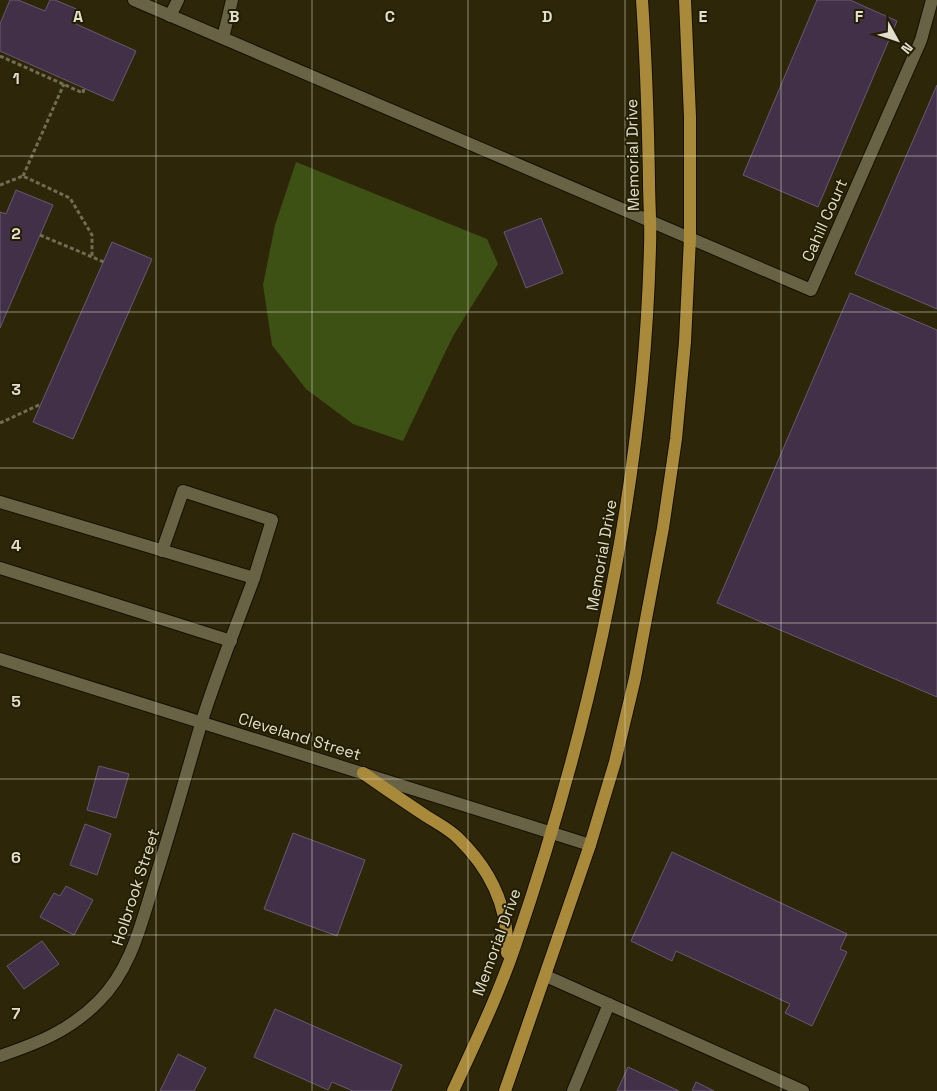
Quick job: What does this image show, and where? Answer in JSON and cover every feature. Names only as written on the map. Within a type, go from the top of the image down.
[{"type":"main road","name":"Memorial Drive","points":[[453,1091],[507,966],[550,832],[594,676],[619,552],[643,368],[650,247],[648,92],[642,0]]},
{"type":"main road","points":[[505,1091],[590,845],[615,762],[635,678],[663,528],[676,439],[685,342],[690,238],[690,117],[685,0]]},
{"type":"main road","points":[[686,14],[694,0]]},
{"type":"main road","points":[[363,773],[457,837],[475,856],[495,886],[503,908],[508,938],[507,966]]},
{"type":"street","name":"Cahill Court","points":[[134,0],[811,290],[921,40],[932,0]]},
{"type":"street","points":[[170,16],[178,0]]},
{"type":"street","points":[[223,38],[232,0]]},
{"type":"street","name":"Holbrook Street","points":[[0,1056],[46,1039],[74,1023],[99,1002],[119,976],[134,947],[186,782],[202,722],[254,578],[272,520],[183,491],[162,551]]},
{"type":"street","points":[[0,502],[254,578]]},
{"type":"street","points":[[0,568],[231,641]]},
{"type":"street","name":"Cleveland Street","points":[[0,659],[590,845]]},
{"type":"street","points":[[546,976],[803,1091]]},
{"type":"street","points":[[573,1091],[609,1004]]},
{"type":"path","points":[[0,56],[83,93],[84,88]]},
{"type":"path","points":[[0,185],[23,176],[64,84]]},
{"type":"path","points":[[23,176],[70,198],[92,235],[92,256]]},
{"type":"path","points":[[40,235],[104,262]]},
{"type":"path","points":[[0,423],[41,404]]},
{"type":"green space","points":[[296,162],[487,239],[498,264],[453,336],[403,441],[353,424],[306,389],[272,345],[263,285],[275,225]]},
{"type":"building","points":[[10,0],[18,0],[45,11],[50,0],[55,0],[81,11],[76,24],[136,51],[113,101],[0,51],[0,24]]},
{"type":"building","points":[[817,0],[850,0],[897,21],[818,207],[743,175]]},
{"type":"building","points":[[937,85],[937,309],[855,274]]},
{"type":"building","points":[[16,190],[53,205],[0,328],[0,212],[6,214]]},
{"type":"building","points":[[541,218],[563,273],[526,288],[504,232]]},
{"type":"building","points":[[112,242],[152,259],[73,439],[33,422]]},
{"type":"building","points":[[850,293],[937,330],[937,697],[717,603]]},
{"type":"building","points":[[99,766],[129,774],[116,818],[87,810]]},
{"type":"building","points":[[85,824],[111,834],[97,875],[70,865]]},
{"type":"building","points":[[293,833],[365,860],[337,936],[264,909]]},
{"type":"building","points":[[672,852],[847,934],[840,949],[847,952],[812,1026],[785,1013],[790,1004],[676,951],[672,961],[631,941]]},
{"type":"building","points":[[66,886],[93,900],[74,935],[40,917],[54,893],[60,896]]},
{"type":"building","points":[[42,941],[59,964],[24,989],[7,966]]},
{"type":"building","points":[[275,1009],[402,1065],[391,1091],[353,1091],[332,1082],[328,1090],[254,1057]]},
{"type":"building","points":[[178,1054],[206,1068],[194,1091],[160,1091]]},
{"type":"building","points":[[628,1067],[679,1091],[617,1091]]},
{"type":"building","points":[[696,1082],[714,1091],[692,1091]]}]
